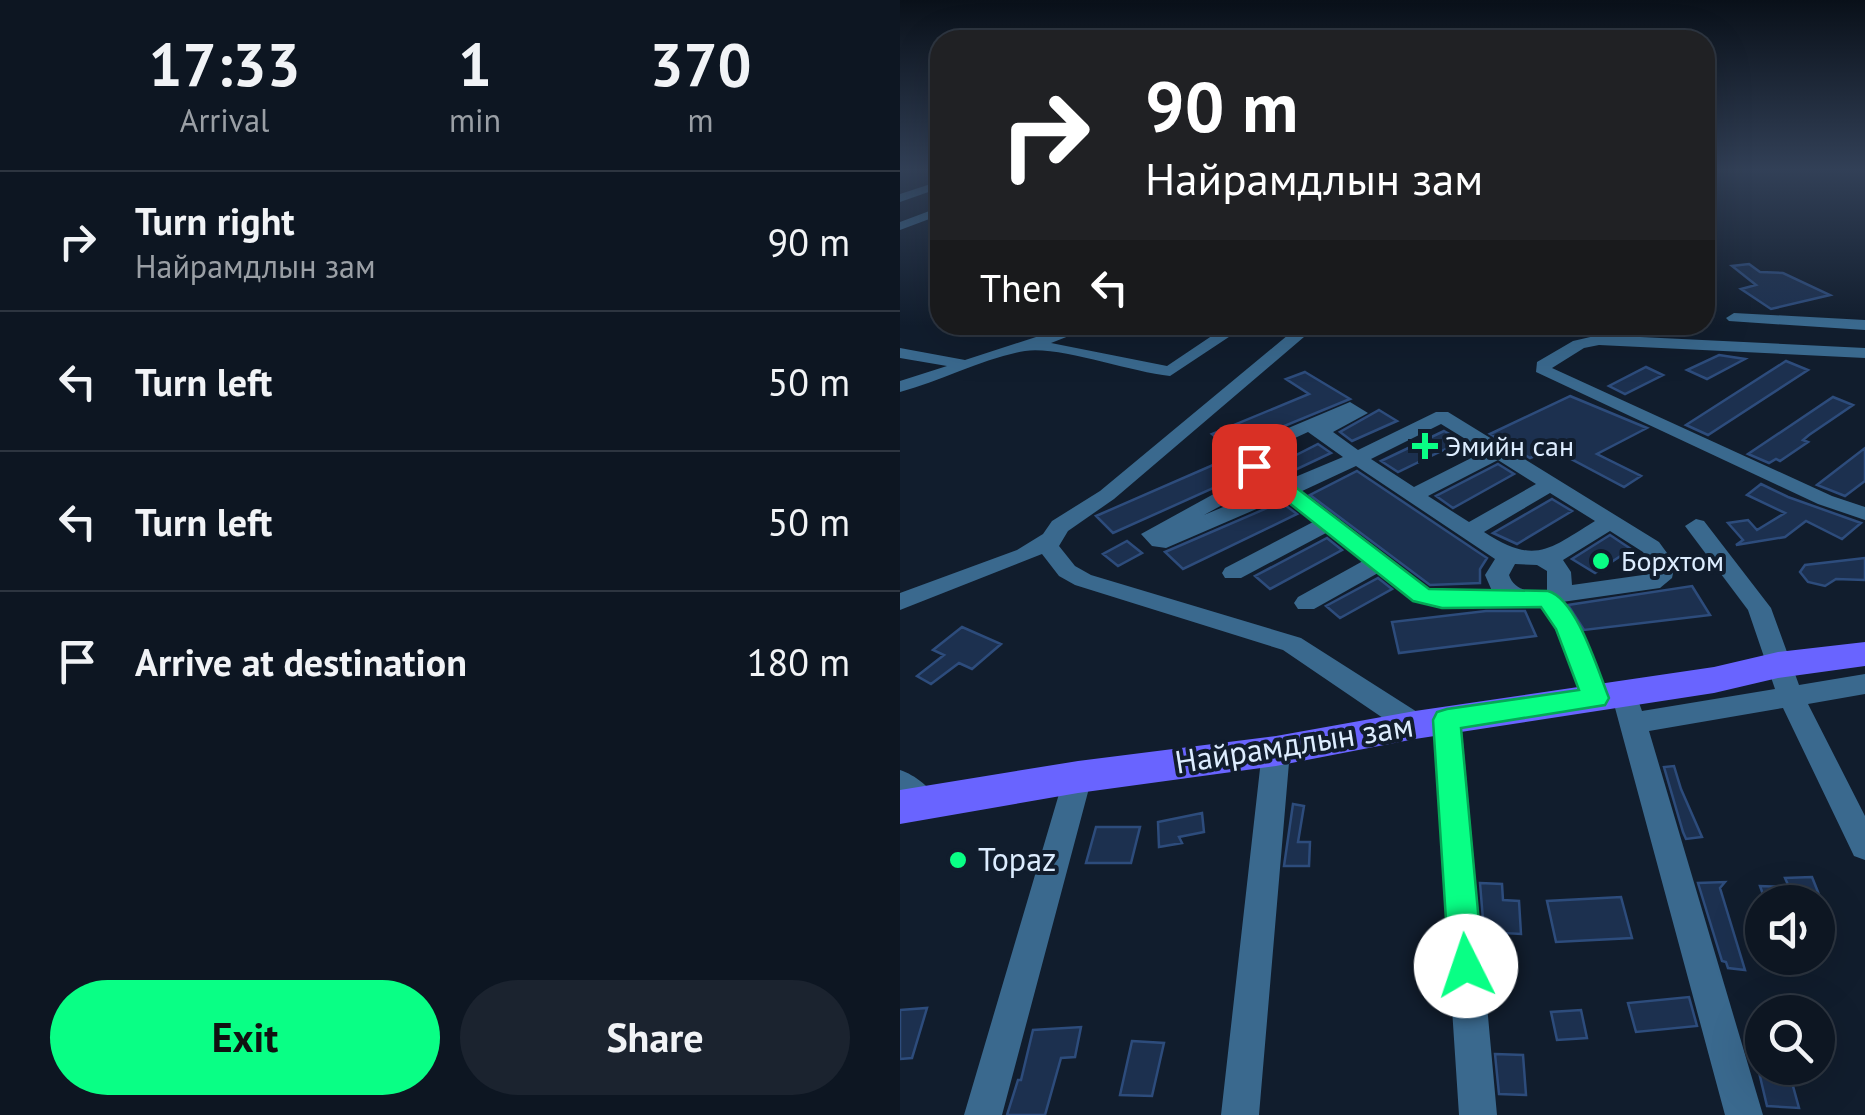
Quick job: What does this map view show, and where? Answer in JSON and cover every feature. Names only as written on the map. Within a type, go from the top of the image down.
[{"type":"main road","name":"Найрамдлын зам","points":[[908,797],[1276,751],[1431,722],[1617,705],[1785,681],[1865,654]]},
{"type":"street","points":[[1734,318],[1865,325]]},
{"type":"street","points":[[900,388],[1060,335]]},
{"type":"street","points":[[1028,346],[1067,349],[1134,367],[1170,371],[1224,335]]},
{"type":"street","points":[[1298,335],[1121,484],[1060,526],[1048,547],[1056,560],[1084,580],[1292,644],[1431,722],[1478,1115]]},
{"type":"street","points":[[1865,353],[1600,340],[1579,344],[1543,366],[1545,372],[1597,396],[1825,500],[1865,514]]},
{"type":"street","points":[[900,353],[955,363],[988,360]]},
{"type":"street","points":[[1252,474],[1152,534],[1160,542],[1166,541],[1281,491],[1357,458],[1442,416],[1661,556],[1665,570],[1652,583],[1553,596],[1430,598],[1281,491],[1252,474]]},
{"type":"street","points":[[1252,474],[1253,450],[1318,430],[1508,556],[1547,560],[1560,570],[1563,578],[1553,596]]},
{"type":"street","points":[[1414,495],[1498,452]]},
{"type":"street","points":[[1470,531],[1550,484]]},
{"type":"street","points":[[1547,560],[1610,522]]},
{"type":"street","points":[[1233,572],[1328,524]]},
{"type":"street","points":[[1696,526],[1759,608],[1785,681],[1865,846]]},
{"type":"street","points":[[900,602],[1025,555],[1051,539]]},
{"type":"street","points":[[1508,556],[1499,566],[1498,580],[1518,598]]},
{"type":"street","points":[[1306,602],[1378,563]]},
{"type":"street","points":[[1553,596],[1617,705],[1744,1115]]},
{"type":"street","points":[[1785,681],[1865,684]]},
{"type":"street","points":[[1240,1115],[1276,751]]},
{"type":"street","points":[[983,1115],[1078,777]]},
{"type":"building","points":[[1749,264],[1760,272],[1783,273],[1830,295],[1771,309],[1741,289],[1756,285],[1732,266]]},
{"type":"building","points":[[1719,355],[1745,359],[1707,379],[1687,370]]},
{"type":"building","points":[[1786,361],[1808,370],[1708,435],[1686,425]]},
{"type":"building","points":[[1646,367],[1663,375],[1625,394],[1609,386]]},
{"type":"building","points":[[1305,372],[1350,399],[1231,448],[1212,434],[1309,394],[1286,379]]},
{"type":"building","points":[[1570,396],[1647,428],[1597,454],[1641,476],[1624,487],[1552,449],[1530,458],[1490,434]]},
{"type":"building","points":[[1833,397],[1853,405],[1780,461],[1769,463],[1748,454]]},
{"type":"building","points":[[1379,410],[1397,421],[1352,441],[1340,432]]},
{"type":"building","points":[[1444,431],[1462,441],[1398,472],[1381,461]]},
{"type":"building","points":[[1318,444],[1331,453],[1278,478],[1267,470]]},
{"type":"building","points":[[1865,448],[1865,481],[1845,496],[1817,485]]},
{"type":"building","points":[[1236,455],[1238,477],[1113,533],[1096,516]]},
{"type":"building","points":[[1498,464],[1514,474],[1453,508],[1436,496]]},
{"type":"building","points":[[1357,471],[1487,558],[1480,569],[1480,583],[1430,585],[1310,495]]},
{"type":"building","points":[[1761,484],[1861,523],[1842,539],[1806,521],[1785,537],[1736,545],[1743,540],[1728,523],[1748,520],[1757,530],[1785,513],[1747,495]]},
{"type":"building","points":[[1552,499],[1572,511],[1517,544],[1493,533]]},
{"type":"building","points":[[1281,502],[1297,514],[1183,569],[1165,552]]},
{"type":"building","points":[[1610,535],[1631,549],[1595,573],[1572,559]]},
{"type":"building","points":[[1327,538],[1342,550],[1270,589],[1255,576]]},
{"type":"building","points":[[1127,541],[1142,553],[1118,566],[1103,554]]},
{"type":"building","points":[[1865,558],[1865,580],[1836,579],[1825,586],[1808,582],[1800,572],[1805,565]]},
{"type":"building","points":[[1378,578],[1392,589],[1340,618],[1326,606]]},
{"type":"building","points":[[1692,586],[1710,615],[1584,630],[1568,605]]},
{"type":"building","points":[[1486,611],[1525,611],[1536,636],[1399,653],[1392,622]]},
{"type":"building","points":[[962,627],[1001,644],[972,669],[959,663],[931,684],[917,676],[944,655],[933,650]]},
{"type":"building","points":[[1674,766],[1702,837],[1686,839],[1683,832],[1664,767]]},
{"type":"building","points":[[1293,804],[1304,806],[1298,842],[1310,842],[1309,866],[1284,866]]},
{"type":"building","points":[[1202,813],[1204,832],[1179,837],[1182,843],[1159,847],[1158,822]]},
{"type":"building","points":[[1096,827],[1140,827],[1131,863],[1086,863]]},
{"type":"building","points":[[1812,877],[1815,885],[1788,885],[1785,878]]},
{"type":"building","points":[[1725,882],[1720,888],[1745,970],[1728,968],[1722,961],[1698,883]]},
{"type":"building","points":[[1480,883],[1502,884],[1503,900],[1519,901],[1521,934],[1484,932]]},
{"type":"building","points":[[1621,897],[1632,938],[1556,942],[1547,901]]},
{"type":"building","points":[[1689,997],[1697,1026],[1636,1032],[1628,1003]]},
{"type":"building","points":[[927,1008],[912,1058],[900,1059],[900,1010]]},
{"type":"building","points":[[1581,1010],[1587,1038],[1557,1040],[1551,1012]]},
{"type":"building","points":[[1081,1027],[1075,1057],[1061,1058],[1045,1115],[1007,1115],[1021,1080],[1033,1030]]},
{"type":"building","points":[[1132,1041],[1164,1043],[1152,1096],[1120,1095]]},
{"type":"building","points":[[1495,1054],[1523,1055],[1526,1095],[1499,1094]]},
{"type":"building","points":[[1762,1085],[1793,1085],[1799,1108],[1767,1106]]},
{"type":"place","name":"Эмийн сан","points":[[1425,446]]},
{"type":"place","name":"Борхтом","points":[[1601,561]]},
{"type":"place","name":"Topaz","points":[[958,860]]},
{"type":"route","points":[[1254,466],[1250,482],[1286,491],[1422,596],[1442,600],[1548,599],[1568,627],[1596,698],[1447,720],[1466,966]]}]
